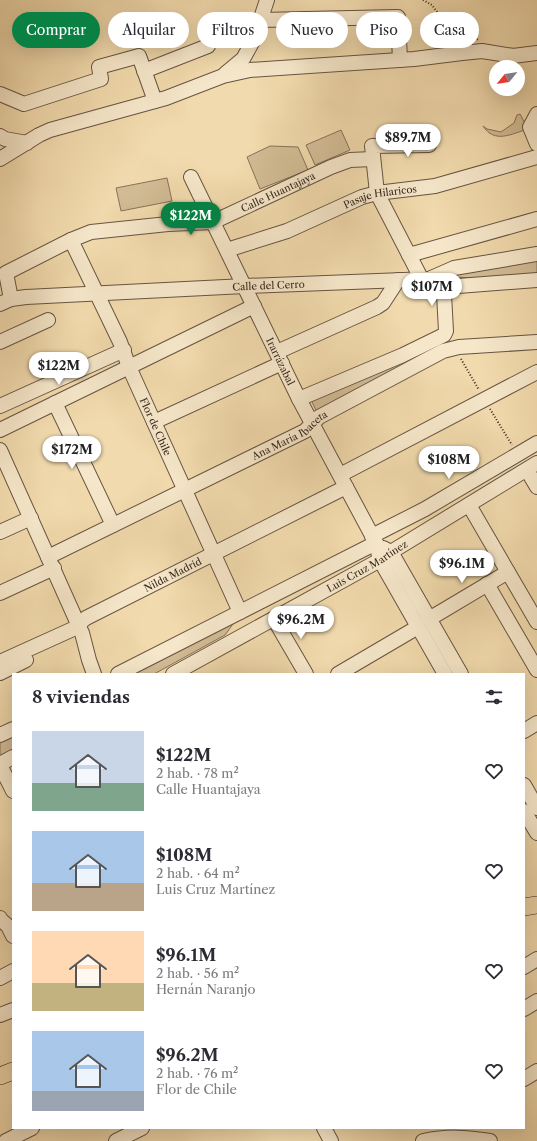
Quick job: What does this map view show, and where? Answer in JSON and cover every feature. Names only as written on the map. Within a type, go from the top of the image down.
[{"type":"main road","points":[[525,907],[537,905]]},
{"type":"main road","points":[[0,1076],[12,1071]]},
{"type":"street","points":[[263,12],[267,0]]},
{"type":"street","points":[[268,20],[398,17],[400,60]]},
{"type":"street","points":[[144,71],[203,48]]},
{"type":"street","points":[[223,76],[243,59],[249,48]]},
{"type":"street","points":[[0,159],[50,130],[166,98],[223,76],[250,70],[400,60],[482,51],[513,56],[537,53]]},
{"type":"street","points":[[0,94],[24,104],[101,79],[99,67],[138,56],[155,101]]},
{"type":"street","points":[[537,114],[530,127],[537,144]]},
{"type":"street","points":[[0,136],[5,139],[27,143]]},
{"type":"street","points":[[299,399],[423,346],[442,337],[446,331],[444,294],[438,287],[426,279],[409,255],[377,193],[373,159],[372,146],[429,145]]},
{"type":"street","name":"Pasaje Hilaricos","points":[[227,250],[287,231],[362,197],[377,193],[435,186],[537,158]]},
{"type":"street","name":"Calle Huantajaya","points":[[6,301],[3,273],[91,232],[168,224],[213,222],[331,167],[350,160],[373,159]]},
{"type":"street","name":"Irarrázabal","points":[[191,177],[299,399],[374,540],[385,556],[423,623],[445,673]]},
{"type":"street","points":[[409,255],[537,219]]},
{"type":"street","name":"Flor de Chile","points":[[72,240],[124,350],[129,367],[240,612]]},
{"type":"street","points":[[426,279],[454,268],[537,254]]},
{"type":"street","name":"Calle del Cerro","points":[[6,301],[97,294],[245,286],[426,279],[458,286],[537,280]]},
{"type":"street","points":[[154,422],[377,307],[383,303],[398,280]]},
{"type":"street","points":[[0,430],[254,306]]},
{"type":"street","points":[[0,342],[48,320]]},
{"type":"street","name":"Ana María Ibaceta","points":[[0,593],[113,525],[305,431],[319,417],[450,349],[459,347],[537,342]]},
{"type":"street","points":[[0,406],[124,350]]},
{"type":"street","name":"Nilda Madrid","points":[[0,673],[80,628],[86,618],[214,553],[537,372]]},
{"type":"street","points":[[55,403],[113,525]]},
{"type":"street","name":"Luis Cruz Martínez","points":[[120,673],[240,612],[374,540],[537,443]]},
{"type":"street","points":[[0,450],[4,469],[31,518],[80,628],[94,673]]},
{"type":"street","points":[[532,467],[537,487]]},
{"type":"street","name":"Luis Cruz Martínez","points":[[177,673],[189,670],[274,619],[385,556],[532,467]]},
{"type":"street","points":[[469,505],[537,622]]},
{"type":"street","points":[[0,532],[31,518]]},
{"type":"street","points":[[340,673],[508,572]]},
{"type":"street","points":[[487,584],[532,649],[537,670]]},
{"type":"street","points":[[274,619],[305,673]]},
{"type":"street","name":"Irarrázabal","points":[[423,623],[460,673]]},
{"type":"street","name":"Nilda Madrid","points":[[0,662],[73,629],[80,628]]},
{"type":"street","points":[[525,730],[537,723]]},
{"type":"street","points":[[0,735],[12,729]]},
{"type":"street","points":[[12,758],[0,764],[12,789]]},
{"type":"street","points":[[525,787],[533,806],[537,833]]},
{"type":"street","points":[[525,966],[537,959]]},
{"type":"street","points":[[0,978],[12,972]]},
{"type":"street","points":[[525,1008],[537,1001]]},
{"type":"street","points":[[0,1015],[12,1010]]},
{"type":"street","points":[[525,1078],[537,1071]]},
{"type":"street","points":[[525,1079],[537,1082]]},
{"type":"street","points":[[6,1141],[30,1129]]},
{"type":"street","points":[[116,1141],[140,1129]]},
{"type":"street","points":[[325,1129],[331,1141]]},
{"type":"street","points":[[423,1141],[438,1138],[462,1137],[490,1141]]},
{"type":"path","points":[[423,0],[432,6],[437,12]]},
{"type":"shaded area","points":[[520,114],[528,129],[509,135],[498,136],[488,132],[483,126],[487,129],[501,132],[514,123],[517,115]]},
{"type":"shaded area","points":[[341,130],[350,150],[315,165],[306,145]]},
{"type":"shaded area","points":[[270,146],[298,147],[308,170],[260,189],[247,157]]},
{"type":"shaded area","points":[[167,178],[172,201],[121,211],[116,188]]},
{"type":"shaded area","points":[[537,259],[537,275],[476,278],[450,277],[462,272]]},
{"type":"shaded area","points":[[442,342],[443,344],[317,412],[311,400]]},
{"type":"shaded area","points":[[236,620],[225,635],[156,673],[131,673]]},
{"type":"shaded area","points":[[12,735],[12,750],[0,756],[0,741]]}]
